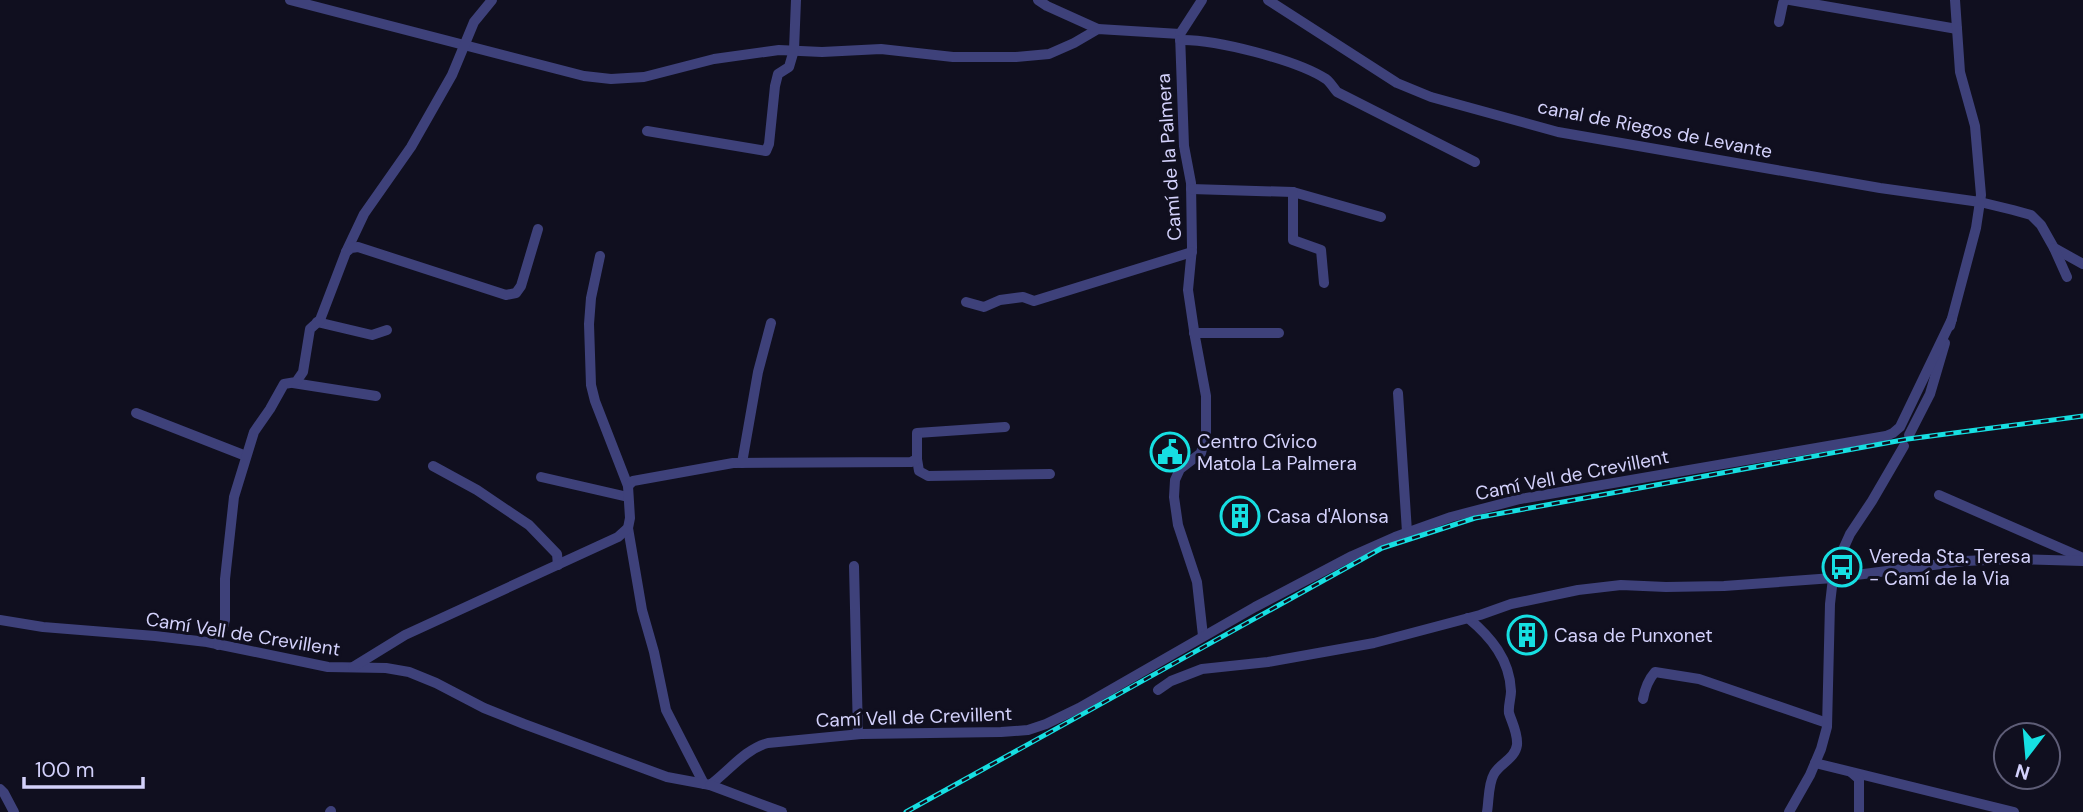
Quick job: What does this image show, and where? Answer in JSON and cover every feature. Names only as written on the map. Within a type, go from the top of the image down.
[{"type":"street","points":[[290,0],[584,76],[611,79],[643,78],[746,53],[794,50],[822,52],[881,49],[953,57],[1049,54],[1098,29]]},
{"type":"street","points":[[293,383],[303,372],[310,329],[320,320],[363,214],[411,147],[453,75],[474,22],[492,0]]},
{"type":"street","points":[[647,131],[766,151],[778,74],[789,66],[794,50],[796,0]]},
{"type":"street","points":[[1038,0],[1098,29],[1197,39],[1296,65],[1328,80],[1336,92],[1475,162]]},
{"type":"street","points":[[1180,37],[1202,0]]},
{"type":"street","name":"canal de Riegos de Levante","points":[[1268,0],[1397,83],[1431,97],[1558,132],[1880,188],[1980,202],[2031,215],[2041,225],[2054,247]]},
{"type":"street","points":[[1779,22],[1783,3],[1788,0],[1957,29]]},
{"type":"street","points":[[1909,435],[1930,394],[1976,228],[1980,202],[1975,126],[1960,72],[1955,0]]},
{"type":"street","name":"Camí de la Palmera","points":[[1180,37],[1184,146],[1191,189],[1192,252],[1188,290],[1206,396],[1206,433],[1201,453],[1180,468],[1175,480],[1174,497],[1178,525],[1197,582],[1203,636]]},
{"type":"street","points":[[1191,189],[1293,192],[1381,217]]},
{"type":"street","points":[[1293,192],[1293,240],[1321,250],[1324,284]]},
{"type":"street","points":[[346,252],[358,247],[506,295],[516,293],[521,286],[538,229]]},
{"type":"street","points":[[2054,247],[2083,264]]},
{"type":"street","points":[[2054,247],[2067,277]]},
{"type":"street","points":[[966,302],[984,307],[1000,300],[1023,297],[1034,301],[1192,252]]},
{"type":"street","points":[[600,256],[589,324],[591,385],[628,491],[628,528],[642,610],[666,709],[707,785],[782,812]]},
{"type":"street","name":"Camí Vell de Crevillent","points":[[0,620],[218,645],[328,667],[409,671],[484,708],[524,724],[667,777],[707,785],[756,746],[858,734],[1028,730],[1046,724],[1352,556],[1407,532],[1451,517],[1520,499],[1886,436],[1900,427],[1952,319]]},
{"type":"street","points":[[317,322],[372,335],[387,330]]},
{"type":"street","points":[[742,463],[758,372],[771,323]]},
{"type":"street","points":[[1194,332],[1279,333]]},
{"type":"street","points":[[218,645],[225,620],[225,579],[234,497],[254,432],[284,384],[293,383],[376,396]]},
{"type":"street","points":[[1398,393],[1407,532]]},
{"type":"street","points":[[136,413],[246,456]]},
{"type":"street","points":[[1005,427],[917,433],[919,471],[928,475],[1051,474]]},
{"type":"street","points":[[1789,812],[1821,749],[1827,723],[1833,578],[1850,534],[1904,446]]},
{"type":"street","points":[[628,491],[633,481],[733,463],[911,463],[917,459]]},
{"type":"street","points":[[433,466],[477,490],[529,525],[557,554],[558,565]]},
{"type":"street","points":[[541,477],[628,491]]},
{"type":"street","points":[[1939,495],[2083,559]]},
{"type":"street","points":[[352,668],[405,635],[618,537],[628,528]]},
{"type":"street","points":[[1158,690],[1171,681],[1202,669],[1268,662],[1374,643],[1511,604],[1578,590],[1621,585],[1724,586],[1833,578],[1964,561],[2083,559]]},
{"type":"street","points":[[854,566],[858,734]]},
{"type":"street","points":[[1468,618],[1483,631],[1509,671],[1509,712],[1515,725],[1517,745],[1511,758],[1492,777],[1487,812]]},
{"type":"street","points":[[1643,699],[1651,677],[1655,673],[1663,672],[1699,679],[1827,723]]},
{"type":"street","points":[[1815,763],[2014,812]]},
{"type":"street","points":[[1849,771],[1859,779],[1859,812]]},
{"type":"street","points":[[0,789],[14,812]]},
{"type":"railway","points":[[906,812],[1382,548],[1475,518],[1908,439],[2083,416]]},
{"type":"place","name":"Centro Cívico Matola La Palmera","points":[[1170,452]]},
{"type":"place","name":"Casa d'Alonsa","points":[[1240,516]]},
{"type":"place","name":"Vereda Sta. Teresa - Camí de la Via","points":[[1842,567]]},
{"type":"place","name":"Casa de Punxonet","points":[[1527,635]]}]
